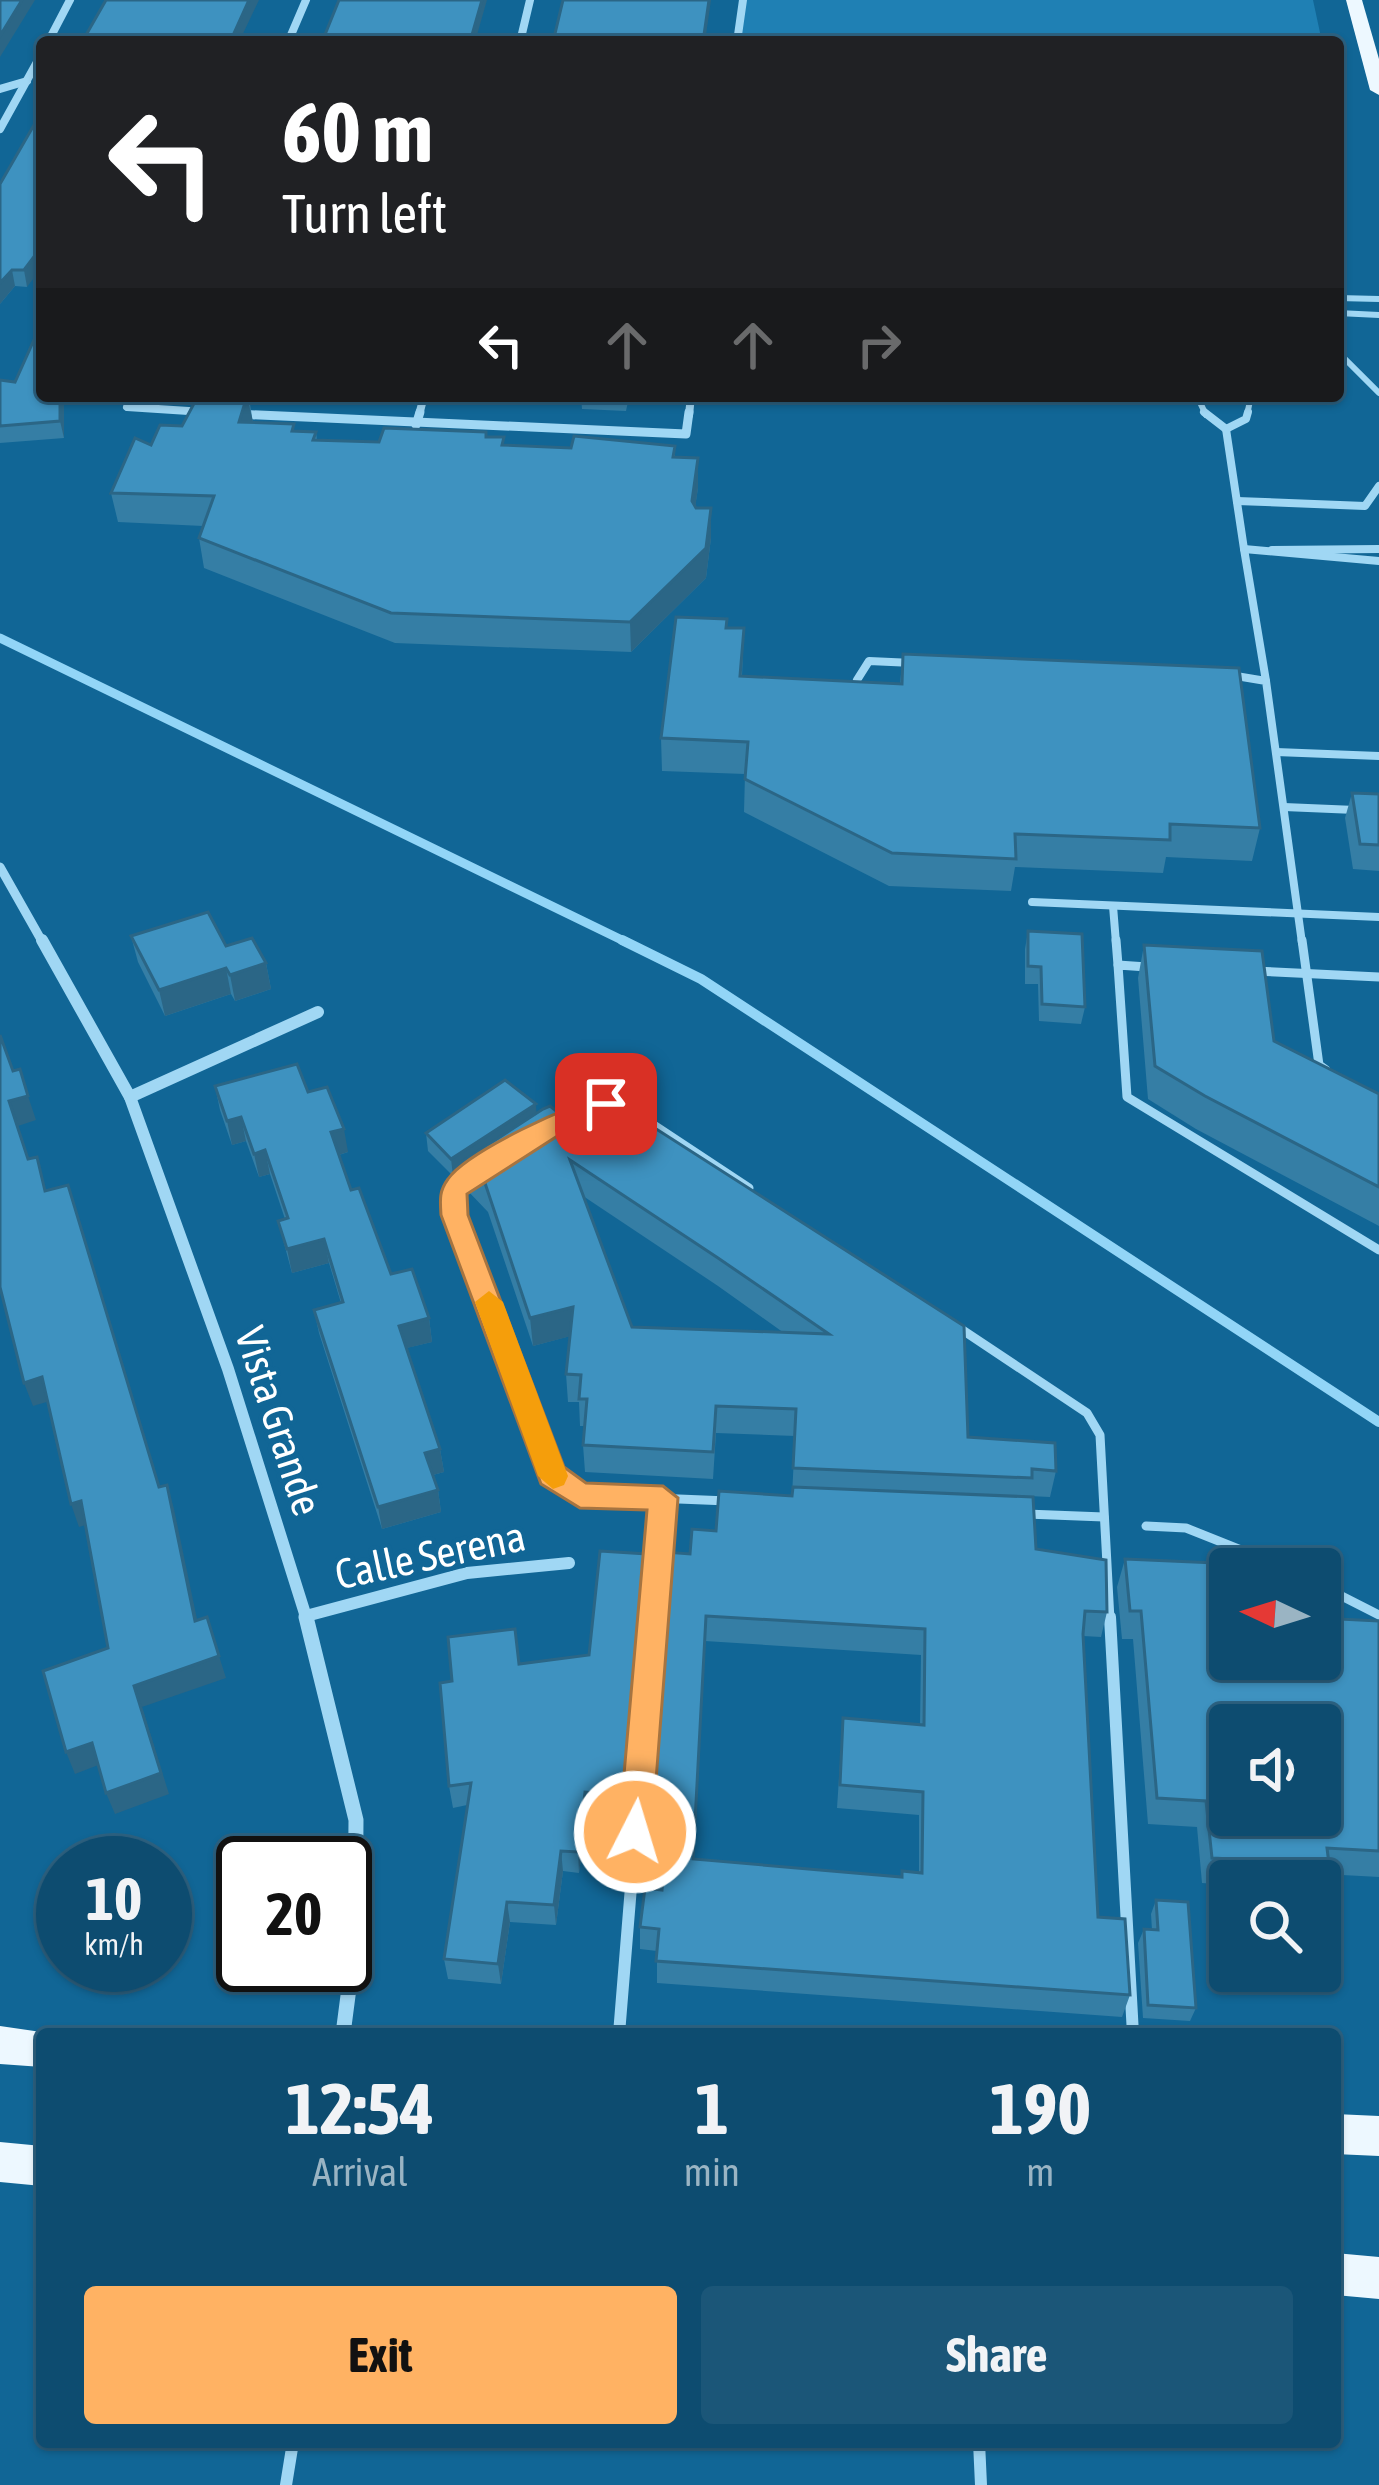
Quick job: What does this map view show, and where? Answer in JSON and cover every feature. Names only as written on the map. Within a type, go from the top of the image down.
[{"type":"main road","points":[[1354,0],[1379,90]]},
{"type":"main road","points":[[0,2045],[36,2048]]},
{"type":"main road","points":[[1341,2134],[1379,2136]]},
{"type":"main road","points":[[1341,2275],[1379,2278]]},
{"type":"street","points":[[51,36],[70,0]]},
{"type":"street","points":[[291,36],[306,0]]},
{"type":"street","points":[[521,36],[530,0]]},
{"type":"street","points":[[738,36],[743,0]]},
{"type":"street","points":[[0,129],[36,64]]},
{"type":"street","points":[[0,89],[27,81]]},
{"type":"street","points":[[130,402],[128,407],[416,424],[686,434],[690,402]]},
{"type":"street","points":[[416,424],[422,402]]},
{"type":"street","name":"Vista Grande","points":[[0,867],[130,1097],[229,1369],[306,1616],[356,1820],[355,1942],[344,2028]]},
{"type":"street","points":[[130,1097],[318,1012]]},
{"type":"street","name":"Calle Serena","points":[[306,1616],[467,1573],[569,1562]]},
{"type":"lane","points":[[1344,298],[1379,299]]},
{"type":"lane","points":[[1344,313],[1379,315]]},
{"type":"lane","points":[[1344,358],[1379,393]]},
{"type":"lane","points":[[1200,402],[1207,417],[1226,429],[1319,1065],[1332,1075]]},
{"type":"lane","points":[[1226,429],[1246,419],[1251,402]]},
{"type":"lane","points":[[1237,501],[1366,506],[1379,486]]},
{"type":"lane","points":[[1270,551],[1280,546],[1379,549]]},
{"type":"lane","points":[[1244,550],[1284,557],[1379,560]]},
{"type":"lane","points":[[857,680],[868,661],[916,663]]},
{"type":"lane","points":[[1227,675],[1266,681]]},
{"type":"lane","points":[[1276,752],[1379,756]]},
{"type":"lane","points":[[1284,807],[1379,811]]},
{"type":"lane","points":[[1032,902],[1379,916]]},
{"type":"lane","points":[[1113,906],[1127,1096],[1379,1250]]},
{"type":"lane","points":[[1118,965],[1165,968]]},
{"type":"lane","points":[[1235,970],[1379,977]]},
{"type":"lane","points":[[577,1111],[606,1104],[631,1110],[766,1200]]},
{"type":"lane","points":[[480,1169],[461,1181],[453,1193],[455,1215],[552,1475],[580,1495],[732,1502]]},
{"type":"lane","points":[[941,1316],[1087,1413],[1100,1435],[1133,2028]]},
{"type":"lane","points":[[619,2028],[663,1498]]},
{"type":"lane","points":[[1011,1513],[1105,1517]]},
{"type":"lane","points":[[1146,1526],[1186,1528],[1236,1548]]},
{"type":"lane","points":[[1341,1596],[1379,1615]]},
{"type":"lane","points":[[286,2485],[292,2448]]},
{"type":"lane","points":[[979,2448],[981,2485]]},
{"type":"shaded area","points":[[743,0],[1313,0],[1321,36],[738,36]]},
{"type":"building","points":[[0,0],[22,0],[0,36]]},
{"type":"building","points":[[106,0],[249,0],[233,36],[85,36]]},
{"type":"building","points":[[339,0],[482,0],[472,36],[324,36]]},
{"type":"building","points":[[563,0],[709,0],[704,36],[554,36]]},
{"type":"building","points":[[36,121],[36,254],[24,270],[12,270],[0,283],[0,184]]},
{"type":"building","points":[[36,335],[36,402],[60,402],[60,421],[0,426],[0,380],[15,382]]},
{"type":"building","points":[[195,402],[245,402],[239,422],[294,424],[292,431],[316,432],[313,440],[379,442],[384,428],[486,432],[486,437],[504,437],[502,445],[571,448],[574,436],[675,446],[673,457],[698,458],[692,501],[696,508],[711,508],[706,548],[630,622],[391,613],[199,538],[214,496],[111,493],[135,438],[151,445],[160,425],[182,426]]},
{"type":"building","points":[[676,617],[727,619],[726,628],[744,628],[740,676],[902,684],[903,654],[1239,668],[1260,828],[1170,824],[1170,840],[1015,834],[1016,859],[892,853],[745,779],[748,742],[661,738]]},
{"type":"building","points":[[1352,793],[1379,794],[1379,845],[1360,844]]},
{"type":"building","points":[[208,912],[226,946],[252,938],[266,963],[230,975],[226,968],[159,990],[131,936]]},
{"type":"building","points":[[1028,931],[1082,934],[1085,1007],[1042,1004],[1041,967],[1028,966]]},
{"type":"building","points":[[1144,945],[1262,951],[1274,1041],[1379,1094],[1379,1187],[1155,1066]]},
{"type":"building","points":[[0,1035],[13,1071],[20,1069],[28,1096],[9,1101],[28,1159],[37,1157],[45,1191],[68,1185],[159,1487],[167,1485],[195,1621],[207,1617],[219,1656],[134,1686],[161,1773],[106,1793],[92,1743],[66,1752],[43,1671],[108,1648],[81,1501],[71,1504],[42,1377],[24,1383],[0,1287]]},
{"type":"building","points":[[297,1064],[308,1092],[327,1087],[344,1129],[331,1132],[351,1190],[359,1188],[391,1274],[412,1269],[429,1318],[399,1326],[440,1449],[425,1453],[438,1490],[378,1507],[314,1310],[343,1302],[324,1239],[287,1249],[278,1221],[288,1218],[265,1150],[254,1154],[241,1117],[227,1121],[215,1086]]},
{"type":"building","points":[[505,1080],[536,1104],[451,1159],[426,1133]]},
{"type":"building","points":[[601,1097],[627,1123],[636,1116],[964,1326],[968,1437],[1055,1443],[1056,1471],[1032,1469],[1032,1478],[793,1468],[796,1409],[716,1406],[713,1452],[583,1445],[587,1399],[579,1399],[581,1375],[566,1374],[573,1307],[530,1318],[485,1183],[463,1161],[550,1106],[565,1118]],"holes":[[[570,1160],[829,1334],[632,1327]]]},
{"type":"building","points":[[793,1487],[1033,1497],[1036,1549],[1106,1560],[1107,1612],[1085,1611],[1083,1634],[1098,1917],[1125,1919],[1130,1995],[656,1961],[659,1929],[640,1927],[645,1888],[662,1890],[668,1828],[654,1827],[656,1794],[646,1794],[665,1552],[690,1554],[692,1529],[716,1531],[719,1491],[792,1496]],"holes":[[[706,1616],[925,1629],[924,1725],[843,1718],[840,1785],[923,1792],[922,1873],[902,1871],[902,1877],[693,1859]]]},
{"type":"building","points":[[600,1551],[647,1554],[625,1795],[585,1792],[578,1852],[561,1851],[554,1905],[507,1902],[498,1964],[444,1959],[471,1783],[449,1786],[440,1683],[452,1681],[448,1637],[515,1629],[519,1664],[589,1655]]},
{"type":"building","points":[[1125,1559],[1209,1563],[1209,1680],[1341,1680],[1341,1619],[1379,1621],[1379,1851],[1327,1848],[1328,1860],[1212,1858],[1210,1836],[1341,1836],[1341,1704],[1209,1704],[1209,1830],[1206,1801],[1157,1798],[1141,1611],[1130,1611]]},
{"type":"building","points":[[1156,1900],[1188,1902],[1196,2008],[1148,2005],[1144,1929],[1158,1930]]},
{"type":"waterway","points":[[0,638],[628,943]]},
{"type":"waterway","points":[[622,940],[701,979],[1379,1422]]},
{"type":"slow traffic","points":[[489,1302],[553,1476]]},
{"type":"route","points":[[606,1104],[577,1111],[461,1181],[453,1193],[455,1215],[534,1416],[552,1475],[580,1495],[663,1498],[635,1832]]}]
